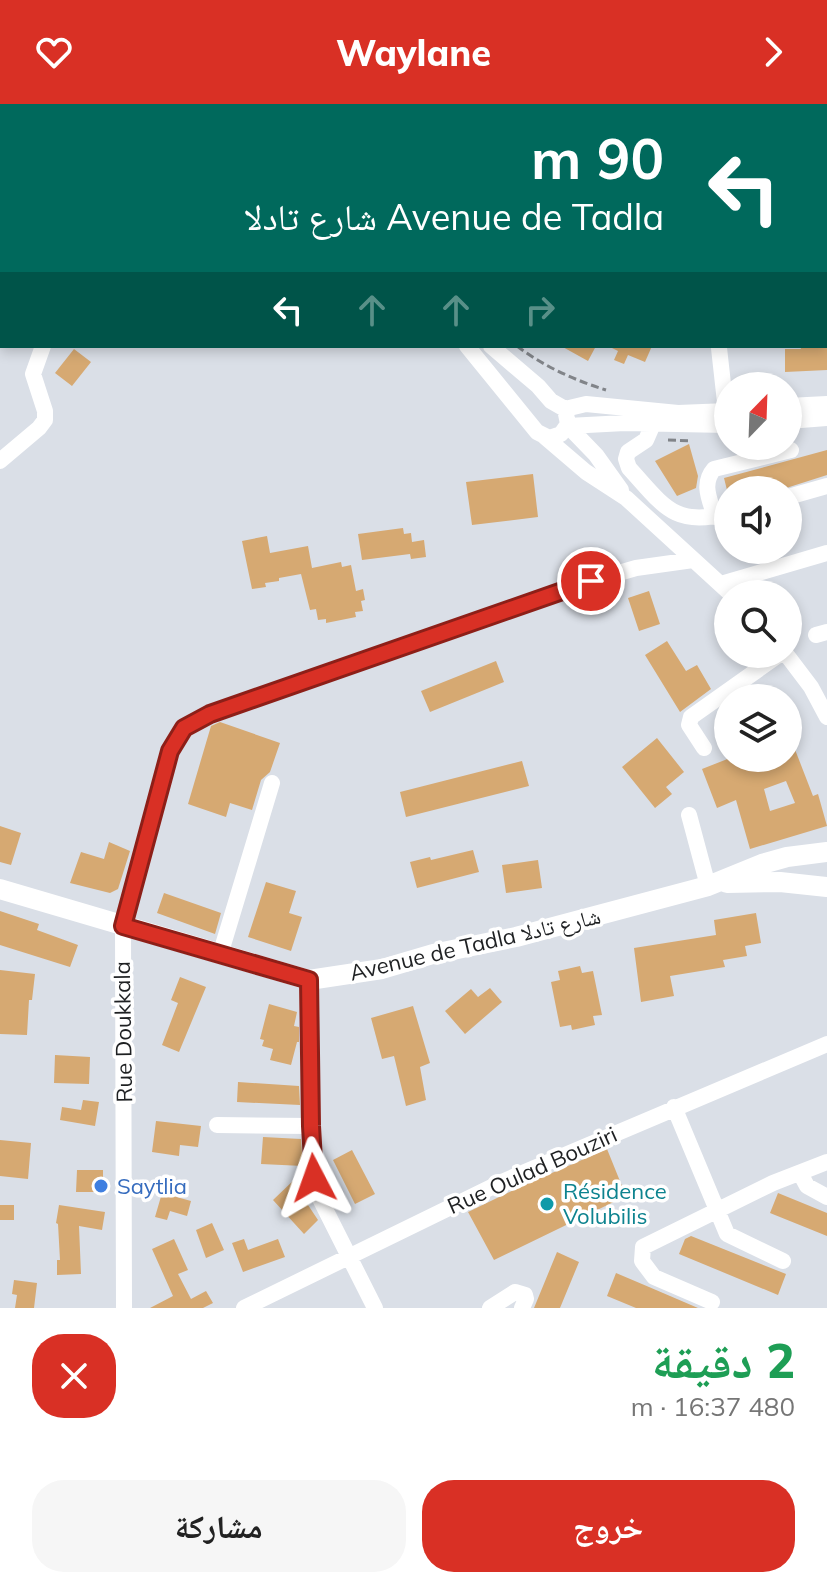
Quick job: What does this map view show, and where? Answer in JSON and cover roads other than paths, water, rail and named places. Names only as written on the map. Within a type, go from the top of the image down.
[{"type":"main road","name":"Avenue de Tadla شارع تادلا","points":[[0,889],[309,980],[382,969],[433,954],[516,937],[713,884],[787,857],[827,852]]},
{"type":"main road","name":"Avenue de Tadla شارع تادلا","points":[[713,884],[780,882],[827,887]]},
{"type":"street","points":[[0,461],[45,420],[33,374],[42,348]]},
{"type":"street","points":[[469,348],[538,434],[586,472],[626,498],[716,580]]},
{"type":"street","points":[[493,348],[538,386],[561,412],[626,498]]},
{"type":"street","points":[[719,348],[722,372]]},
{"type":"street","points":[[561,412],[586,404],[714,414]]},
{"type":"street","points":[[802,405],[827,404]]},
{"type":"street","points":[[533,425],[532,416],[536,408],[610,425],[653,424],[714,417]]},
{"type":"street","points":[[545,437],[558,437],[561,412]]},
{"type":"street","points":[[802,420],[827,418]]},
{"type":"street","points":[[653,424],[646,440],[628,452],[626,459],[629,468],[675,513],[699,519],[714,516]]},
{"type":"street","points":[[596,455],[610,425]]},
{"type":"street","points":[[714,501],[706,485],[714,469],[750,460]]},
{"type":"street","points":[[802,493],[827,486]]},
{"type":"street","points":[[751,580],[827,553]]},
{"type":"street","name":"Rue Doukkala","points":[[124,1308],[123,926],[170,751],[184,728],[210,714],[591,581],[636,568],[693,560]]},
{"type":"street","points":[[704,748],[689,725],[691,717],[763,668]]},
{"type":"street","points":[[795,668],[811,687],[827,717]]},
{"type":"street","points":[[220,955],[272,783]]},
{"type":"street","points":[[689,815],[713,884]]},
{"type":"street","points":[[309,980],[311,1126],[316,1191],[375,1308]]},
{"type":"street","name":"Rue Oulad Bouziri","points":[[244,1308],[517,1175],[827,1044]]},
{"type":"street","points":[[674,1107],[727,1234],[783,1261]]},
{"type":"street","points":[[217,1125],[311,1126]]},
{"type":"street","points":[[712,1302],[654,1277],[642,1261],[642,1251],[647,1245],[716,1211],[827,1162]]},
{"type":"street","points":[[800,1173],[807,1186],[827,1197]]},
{"type":"street","points":[[490,1308],[515,1292],[525,1295],[522,1308]]},
{"type":"place","name":"Saytlia","points":[[101,1186]]},
{"type":"place","name":"Résidence Volubilis","points":[[547,1204]]}]
